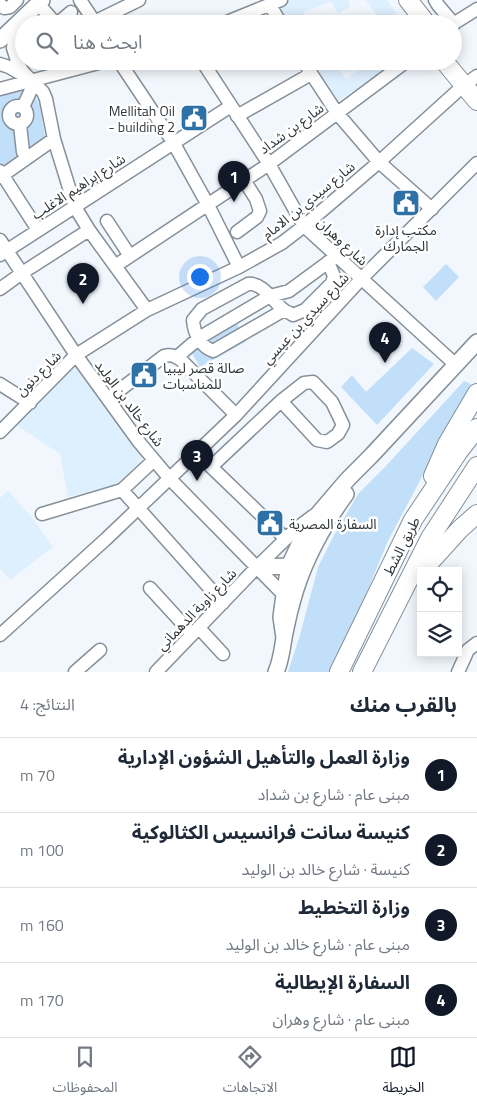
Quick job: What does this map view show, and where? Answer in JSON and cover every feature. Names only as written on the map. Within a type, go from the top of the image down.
[{"type":"highway","points":[[397,0],[408,15]]},
{"type":"highway","points":[[408,0],[420,15]]},
{"type":"highway","points":[[462,68],[472,82],[477,101]]},
{"type":"highway","points":[[456,70],[472,82]]},
{"type":"highway","points":[[413,520],[446,444],[477,393]]},
{"type":"highway","name":"طريق الشط","points":[[339,672],[413,520],[459,451],[477,428]]},
{"type":"highway","name":"طريق الشط","points":[[362,672],[430,538],[477,466]]},
{"type":"highway","points":[[426,567],[460,529],[477,514]]},
{"type":"highway","points":[[393,609],[417,577]]},
{"type":"main road","points":[[31,15],[42,2]]},
{"type":"main road","points":[[28,15],[42,2]]},
{"type":"main road","points":[[0,40],[15,26]]},
{"type":"main road","points":[[0,47],[15,33]]},
{"type":"main road","points":[[284,638],[282,616],[289,566],[320,512],[348,479],[372,456],[477,342]]},
{"type":"main road","points":[[276,672],[281,661],[284,638],[296,589],[306,562],[305,537],[339,504],[372,456]]},
{"type":"main road","points":[[257,567],[289,566],[306,562]]},
{"type":"street","points":[[0,4],[4,8],[10,7],[18,0]]},
{"type":"street","points":[[80,0],[88,15]]},
{"type":"street","points":[[109,15],[139,0]]},
{"type":"street","points":[[435,0],[446,15]]},
{"type":"street","points":[[42,2],[50,15]]},
{"type":"street","points":[[244,15],[275,2],[279,15]]},
{"type":"street","points":[[462,19],[477,9]]},
{"type":"street","points":[[67,15],[71,12]]},
{"type":"street","points":[[15,43],[13,48],[15,58]]},
{"type":"street","points":[[0,64],[19,72],[31,86],[43,92],[54,139],[75,206],[89,230],[147,310]]},
{"type":"street","points":[[22,70],[31,86]]},
{"type":"street","points":[[0,89],[31,86],[79,70]]},
{"type":"street","points":[[125,70],[173,142],[208,205],[239,268]]},
{"type":"street","name":"شارع وهران","points":[[208,70],[269,164],[304,226],[332,259],[362,278],[456,365]]},
{"type":"street","points":[[309,70],[337,113],[379,162],[432,208]]},
{"type":"street","name":"شارع بن شداد","points":[[115,266],[269,164],[395,70]]},
{"type":"street","name":"شارع إبراهيم الاغلب","points":[[2,248],[38,230],[173,142],[311,74]]},
{"type":"street","name":"شارع سيدي بن الامام","points":[[76,355],[147,310],[239,268],[282,243],[472,82]]},
{"type":"street","points":[[23,152],[10,123],[9,111],[15,106],[23,107],[31,86]]},
{"type":"street","points":[[38,230],[1,175],[54,139]]},
{"type":"street","name":"شارع سيدي بن عيسي","points":[[0,635],[106,540],[197,454],[236,415],[362,278],[477,163]]},
{"type":"street","points":[[237,232],[257,217],[260,211],[256,199],[244,180]]},
{"type":"street","points":[[107,221],[130,256]]},
{"type":"street","points":[[0,289],[89,230]]},
{"type":"street","name":"شارع خالد بن الوليد","points":[[2,248],[22,273],[76,355],[138,442],[170,479],[284,595]]},
{"type":"street","points":[[177,357],[198,338],[270,296],[289,291],[332,259],[334,276],[332,283],[305,310],[293,315],[284,310],[270,296],[260,287],[254,283],[248,284],[202,309],[193,320],[194,331],[198,338],[207,348],[213,351],[284,310]]},
{"type":"street","points":[[108,399],[164,356],[170,354],[177,357],[236,415]]},
{"type":"street","name":"شارع دنون","points":[[0,432],[76,355]]},
{"type":"street","points":[[211,467],[281,401],[304,383],[313,382],[332,402],[343,425],[338,434],[327,442],[317,440],[281,401]]},
{"type":"street","points":[[0,384],[30,403]]},
{"type":"street","points":[[197,454],[286,539]]},
{"type":"street","points":[[42,514],[122,490],[154,460]]},
{"type":"street","points":[[122,490],[223,603]]},
{"type":"street","name":"شارع زاوية الدهماني","points":[[156,672],[286,539],[305,537]]},
{"type":"street","points":[[150,588],[195,631],[223,654]]},
{"type":"street","points":[[458,672],[468,650],[477,643]]},
{"type":"street","points":[[75,672],[100,650]]},
{"type":"shaded area","points":[[348,0],[351,6],[338,13],[331,2],[305,11],[303,15],[282,15],[281,13],[284,1]]},
{"type":"shaded area","points":[[366,0],[387,0],[398,15],[377,15]]},
{"type":"shaded area","points":[[315,70],[340,70],[346,79],[360,70],[385,70],[335,103]]},
{"type":"shaded area","points":[[21,90],[30,93],[40,105],[45,137],[1,167],[0,95]]},
{"type":"shaded area","points":[[446,264],[459,277],[436,301],[423,287]]},
{"type":"shaded area","points":[[234,319],[247,341],[200,367],[187,345]]},
{"type":"shaded area","points":[[412,348],[434,364],[377,425],[341,387],[352,375],[366,392]]},
{"type":"shaded area","points":[[74,361],[142,458],[123,482],[68,497],[60,454],[13,423]]},
{"type":"shaded area","points":[[464,381],[471,384],[387,543],[364,599],[329,672],[288,672],[318,567],[358,494]]},
{"type":"shaded area","points":[[8,491],[30,515],[53,547],[10,580],[0,569],[0,498]]},
{"type":"place","name":"Mellitah Oil - building 2","points":[[194,118]]},
{"type":"place","name":"وزارة العمل والتأهيل الشؤون الإدارية","points":[[234,202]]},
{"type":"place","name":"مكتب إدارة الجمارك","points":[[406,203]]},
{"type":"place","name":"كنيسة سانت فرانسيس الكثالوكية","points":[[83,304]]},
{"type":"place","name":"السفارة الإيطالية","points":[[385,363]]},
{"type":"place","name":"صالة قصر ليبيا للمناسبات","points":[[144,375]]},
{"type":"place","name":"وزارة التخطيط","points":[[197,481]]},
{"type":"place","name":"السفارة المصرية","points":[[270,523]]}]
